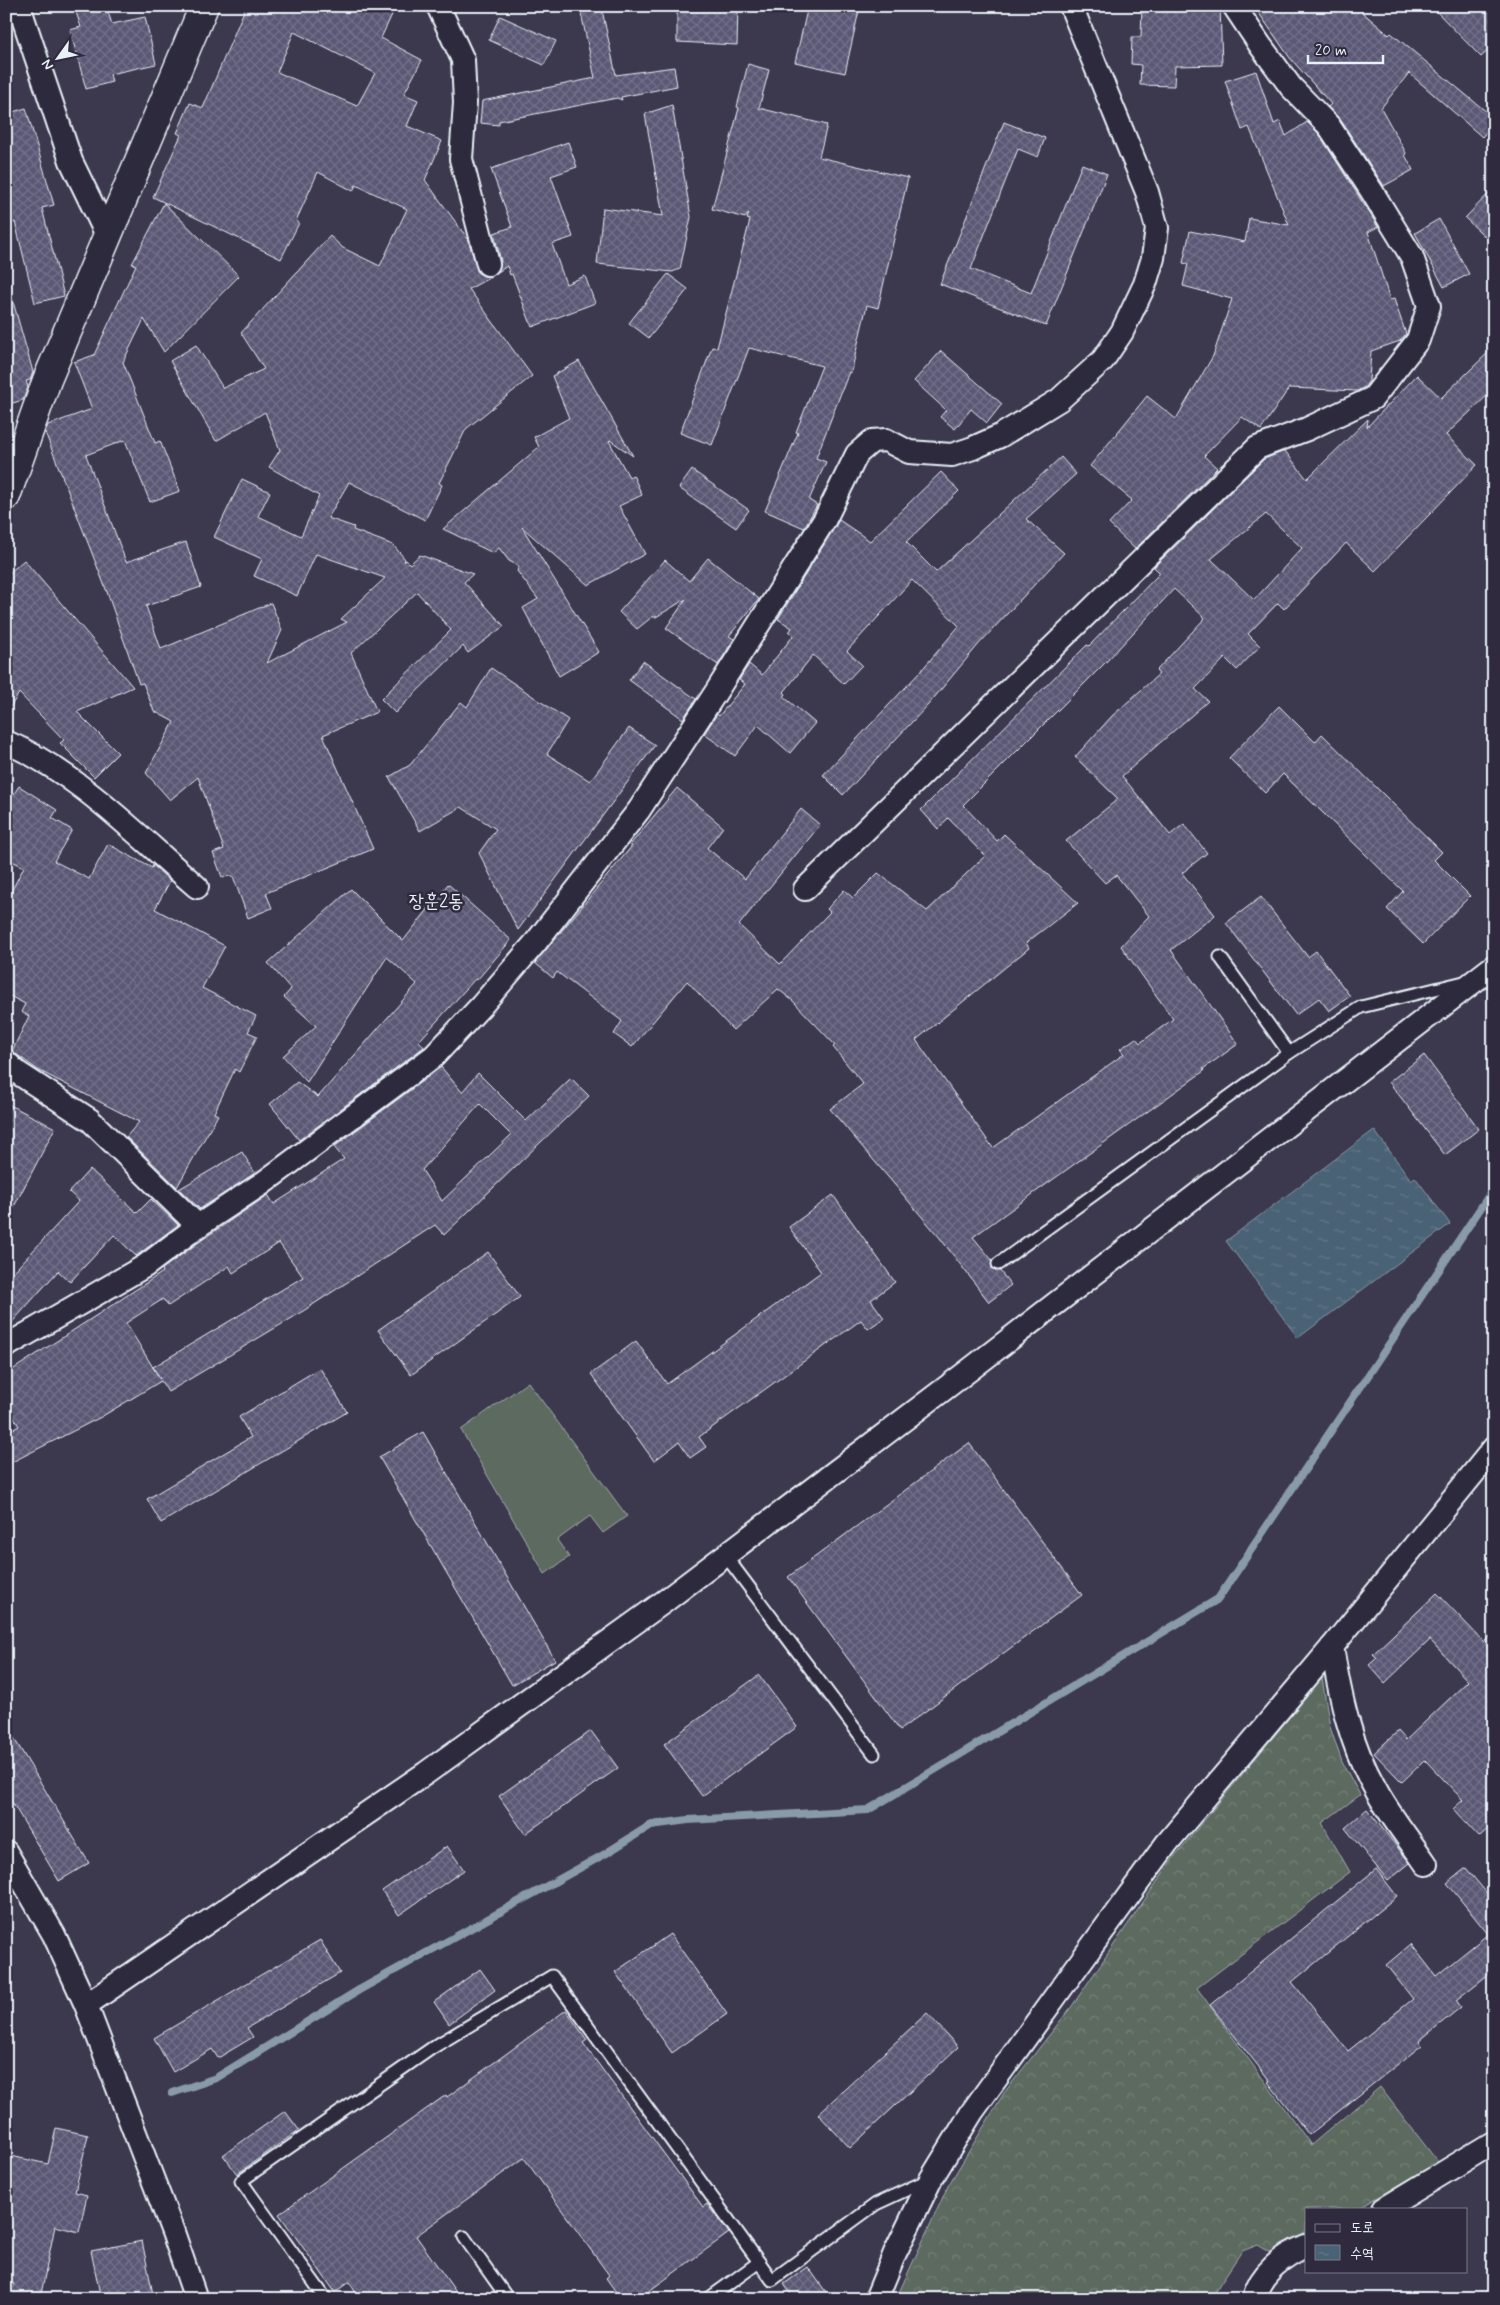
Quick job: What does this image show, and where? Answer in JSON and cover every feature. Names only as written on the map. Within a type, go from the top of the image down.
[{"type":"street","points":[[19,6],[71,161],[107,235]]},
{"type":"street","points":[[6,496],[47,380],[204,6]]},
{"type":"street","points":[[438,6],[464,60],[465,103],[461,159],[488,264]]},
{"type":"street","points":[[6,1346],[145,1266],[198,1226],[263,1183],[434,1056],[482,1006],[536,942],[639,810],[825,519],[857,454],[872,441],[886,440],[909,452],[952,454],[973,448],[1000,436],[1059,400],[1103,360],[1122,332],[1145,284],[1153,258],[1157,228],[1148,192],[1072,6]]},
{"type":"street","points":[[805,888],[1257,448],[1373,398],[1418,340],[1429,306],[1412,257],[1329,126],[1291,87],[1260,46],[1234,6]]},
{"type":"street","points":[[6,742],[30,752],[91,795],[197,887]]},
{"type":"street","points":[[86,2005],[426,1773],[557,1680],[725,1556],[972,1368],[1494,966]]},
{"type":"street","points":[[6,1062],[18,1073],[90,1120],[198,1226]]},
{"type":"street","points":[[876,2299],[895,2253],[931,2179],[972,2112],[1167,1843],[1332,1647],[1494,1448]]},
{"type":"street","points":[[1332,1647],[1341,1700],[1360,1759],[1375,1790],[1426,1864]]},
{"type":"street","points":[[6,1852],[54,1935],[86,2005],[173,2232],[196,2299]]},
{"type":"street","points":[[1386,2208],[1494,2142]]},
{"type":"street","points":[[1254,2299],[1264,2276],[1283,2259],[1305,2247]]},
{"type":"lane","points":[[1220,957],[1289,1053]]},
{"type":"lane","points":[[998,1264],[1289,1053],[1361,1007],[1476,979]]},
{"type":"lane","points":[[725,1556],[874,1754]]},
{"type":"lane","points":[[326,2299],[241,2181],[432,2048],[552,1976],[772,2280],[876,2204],[931,2179]]},
{"type":"lane","points":[[464,2237],[508,2299]]},
{"type":"lane","points":[[708,2299],[759,2262]]},
{"type":"green space","points":[[528,1382],[627,1516],[603,1533],[590,1516],[557,1540],[569,1557],[545,1574],[461,1430]]},
{"type":"green space","points":[[1322,1678],[1330,1727],[1342,1762],[1360,1795],[1322,1823],[1350,1872],[1197,1988],[1311,2145],[1380,2087],[1438,2162],[1360,2208],[1305,2208],[1305,2232],[1281,2244],[1271,2253],[1258,2245],[1242,2251],[1212,2299],[896,2299],[948,2186],[1004,2093],[1072,2006],[1174,1857]]},
{"type":"water","points":[[1374,1130],[1411,1180],[1415,1177],[1450,1224],[1298,1338],[1226,1241]]},
{"type":"building","points":[[74,6],[106,6],[112,24],[145,17],[156,64],[110,74],[112,82],[86,89],[70,30],[81,27]]},
{"type":"building","points":[[246,6],[396,6],[381,38],[422,60],[404,94],[418,100],[407,126],[442,141],[425,180],[468,239],[478,273],[491,277],[469,289],[532,376],[466,429],[439,483],[442,485],[425,520],[349,482],[328,518],[354,527],[353,530],[393,545],[405,559],[404,562],[406,560],[410,564],[420,555],[473,574],[464,582],[504,626],[468,653],[463,646],[395,713],[381,699],[451,630],[417,592],[351,653],[377,712],[323,735],[373,849],[266,893],[272,908],[248,918],[233,876],[222,877],[213,853],[224,849],[198,777],[170,800],[146,773],[174,722],[154,711],[143,683],[139,684],[107,592],[45,432],[48,425],[92,409],[74,362],[94,355],[136,265],[132,264],[164,203],[239,276],[164,352],[144,319],[123,362],[155,443],[160,441],[180,491],[150,502],[125,440],[86,455],[126,562],[186,542],[201,587],[146,606],[161,649],[271,603],[282,630],[267,663],[347,622],[341,619],[385,578],[316,554],[297,596],[254,576],[262,559],[214,537],[242,479],[270,492],[258,516],[301,536],[319,496],[269,467],[280,450],[265,412],[216,441],[170,361],[196,345],[223,388],[264,369],[241,333],[330,236],[343,248],[380,266],[407,209],[356,185],[353,191],[318,172],[296,221],[299,223],[281,259],[153,197],[181,135],[177,133],[190,103],[203,108]],"holes":[[[294,32],[375,73],[357,106],[277,72]]]},
{"type":"building","points":[[677,6],[738,9],[737,45],[677,42]]},
{"type":"building","points":[[808,6],[860,6],[845,73],[795,62]]},
{"type":"building","points":[[1142,6],[1220,6],[1222,65],[1175,66],[1174,86],[1140,85],[1141,65],[1131,64],[1132,37],[1141,37]]},
{"type":"building","points":[[1254,6],[1355,6],[1389,35],[1391,33],[1494,118],[1494,123],[1482,137],[1409,73],[1381,108],[1406,153],[1405,155],[1413,170],[1384,186],[1340,119],[1328,107],[1331,104],[1290,58]]},
{"type":"building","points":[[1431,6],[1494,6],[1494,45],[1481,57]]},
{"type":"building","points":[[602,10],[616,75],[674,67],[677,86],[621,97],[622,100],[617,98],[499,121],[499,125],[480,123],[482,101],[595,78],[581,13]]},
{"type":"building","points":[[500,16],[556,41],[544,65],[489,40]]},
{"type":"building","points":[[748,64],[769,70],[759,108],[827,125],[819,157],[908,178],[878,308],[867,305],[851,373],[849,372],[816,458],[826,462],[809,500],[817,505],[804,528],[765,511],[798,433],[796,432],[822,366],[749,348],[712,445],[680,433],[712,347],[717,348],[750,220],[747,219],[749,213],[745,218],[712,209],[739,108],[737,107]]},
{"type":"building","points":[[1256,71],[1274,124],[1280,121],[1286,136],[1307,122],[1319,134],[1378,227],[1368,232],[1390,300],[1394,299],[1406,334],[1400,341],[1371,351],[1369,381],[1365,387],[1357,391],[1289,388],[1261,430],[1242,417],[1204,456],[1217,468],[1135,549],[1109,524],[1132,500],[1090,466],[1147,396],[1176,419],[1213,356],[1232,299],[1183,286],[1188,264],[1183,263],[1190,231],[1245,242],[1249,218],[1289,225],[1249,127],[1242,130],[1225,81]]},
{"type":"building","points":[[672,105],[691,217],[680,269],[672,272],[597,264],[603,208],[663,216],[645,114]]},
{"type":"building","points":[[26,108],[54,205],[42,208],[64,296],[35,303],[15,222],[6,225],[6,114]]},
{"type":"building","points":[[1004,122],[1045,138],[1038,157],[1018,149],[971,269],[1031,293],[1082,164],[1107,174],[1046,326],[940,284]]},
{"type":"building","points":[[568,142],[577,167],[551,176],[573,237],[552,244],[566,284],[585,276],[595,303],[532,327],[512,274],[510,275],[507,266],[498,272],[501,261],[494,233],[512,227],[491,169]]},
{"type":"building","points":[[1494,188],[1494,245],[1465,218]]},
{"type":"building","points":[[1439,219],[1469,274],[1444,287],[1415,233]]},
{"type":"building","points":[[668,274],[688,289],[649,338],[629,323]]},
{"type":"building","points":[[12,298],[33,372],[30,380],[26,381],[28,387],[23,400],[6,405],[6,299]]},
{"type":"building","points":[[1494,347],[1494,389],[1446,435],[1477,465],[1375,571],[1346,543],[1284,609],[1278,603],[1248,634],[1260,646],[1237,670],[1225,658],[1195,689],[1208,701],[1122,776],[1170,835],[1184,824],[1207,853],[1182,873],[1215,915],[1171,950],[1238,1044],[1203,1069],[1204,1071],[973,1237],[992,1260],[992,1269],[1000,1271],[1011,1285],[989,1302],[940,1238],[830,1109],[863,1084],[833,1047],[835,1045],[793,1001],[778,989],[733,1030],[687,981],[632,1047],[614,1034],[622,1021],[557,972],[553,978],[535,963],[632,846],[630,845],[677,788],[723,827],[707,848],[745,879],[801,809],[820,825],[739,925],[780,964],[830,912],[827,909],[844,890],[853,898],[878,873],[927,911],[985,856],[948,818],[938,829],[921,810],[1087,645],[1089,646],[1160,573],[1154,567],[1264,459],[1285,451],[1307,479],[1368,419],[1367,427],[1417,375],[1441,398]],"holes":[[[1266,514],[1302,548],[1254,600],[1211,559]],[[1174,589],[1205,618],[1156,671],[1159,674],[1112,716],[1075,757],[1118,799],[1066,841],[1105,883],[1116,875],[1149,916],[1121,946],[1173,1019],[1140,1043],[1136,1038],[1120,1049],[1124,1054],[993,1148],[916,1040],[1029,948],[1026,943],[1078,903],[1004,834],[997,841],[963,805],[1105,663]]]},
{"type":"building","points":[[941,351],[1002,404],[987,423],[971,409],[955,429],[940,417],[946,410],[914,381]]},
{"type":"building","points":[[579,361],[633,456],[609,441],[629,477],[633,475],[642,495],[619,506],[645,554],[588,585],[522,527],[599,652],[559,676],[523,608],[538,599],[517,571],[519,566],[509,561],[499,548],[493,553],[443,529],[539,447],[534,437],[569,418],[552,376]]},
{"type":"building","points":[[1061,457],[1076,474],[1026,519],[1064,553],[979,644],[928,705],[843,795],[823,775],[920,672],[959,626],[912,580],[847,651],[862,665],[844,684],[813,655],[784,692],[786,694],[784,697],[815,723],[790,753],[758,725],[735,756],[704,734],[717,714],[719,716],[745,684],[739,680],[749,664],[762,675],[793,636],[789,632],[792,628],[778,619],[839,520],[870,541],[941,472],[959,491],[906,542],[936,572]]},
{"type":"building","points":[[692,470],[749,510],[736,528],[679,488]]},
{"type":"building","points":[[708,558],[759,599],[729,636],[734,639],[718,665],[666,628],[686,599],[656,617],[652,617],[637,629],[619,612],[665,560],[689,581]]},
{"type":"building","points":[[24,560],[133,687],[77,712],[118,753],[94,777],[60,743],[64,740],[19,693],[6,714],[6,576]]},
{"type":"building","points":[[643,661],[696,699],[683,719],[629,680]]},
{"type":"building","points":[[491,668],[568,720],[547,754],[590,781],[629,728],[655,745],[518,930],[479,853],[496,829],[461,807],[420,831],[389,777],[410,765],[461,702],[467,707]]},
{"type":"building","points":[[1279,706],[1315,742],[1322,734],[1442,852],[1434,860],[1470,896],[1423,944],[1387,909],[1403,891],[1283,774],[1265,793],[1229,758]]},
{"type":"building","points":[[19,786],[57,810],[52,818],[72,830],[54,861],[89,879],[108,844],[152,868],[153,865],[170,881],[155,909],[225,946],[202,988],[256,1016],[248,1032],[257,1036],[239,1072],[235,1069],[214,1113],[218,1115],[177,1187],[126,1137],[139,1122],[38,1070],[12,1051],[29,1016],[21,1012],[25,1004],[6,994],[6,901],[24,867],[6,858],[6,806]]},
{"type":"building","points":[[448,884],[511,940],[477,980],[475,979],[419,1041],[424,1047],[299,1140],[270,1104],[297,1082],[318,1097],[417,984],[387,957],[307,1082],[283,1056],[316,1026],[284,997],[291,989],[268,963],[351,889],[403,941]]},
{"type":"building","points":[[1261,897],[1308,957],[1316,951],[1350,996],[1329,1011],[1319,998],[1296,1015],[1226,923]]},
{"type":"building","points":[[1424,1055],[1479,1129],[1445,1155],[1389,1082]]},
{"type":"building","points":[[441,1067],[462,1092],[478,1073],[526,1121],[571,1078],[589,1096],[444,1235],[435,1225],[297,1315],[168,1392],[161,1381],[101,1417],[6,1465],[6,1433],[19,1426],[6,1404],[6,1374],[163,1272],[162,1269],[268,1195],[274,1204],[344,1159],[334,1147]],"holes":[[[480,1104],[511,1135],[442,1201],[422,1170]],[[279,1243],[303,1277],[153,1367],[160,1379],[126,1323],[163,1299],[168,1306],[229,1266],[233,1273]]]},
{"type":"building","points":[[6,1103],[55,1128],[6,1222]]},
{"type":"building","points":[[242,1152],[255,1173],[200,1209],[179,1189]]},
{"type":"building","points":[[90,1169],[137,1213],[151,1199],[178,1225],[136,1256],[114,1235],[70,1282],[58,1271],[6,1329],[6,1280],[79,1201],[69,1192]]},
{"type":"building","points":[[833,1195],[895,1282],[871,1300],[884,1318],[868,1329],[861,1320],[699,1437],[706,1447],[690,1458],[679,1442],[654,1461],[591,1374],[636,1341],[667,1384],[821,1272],[789,1227]]},
{"type":"building","points":[[488,1252],[520,1297],[411,1375],[378,1330]]},
{"type":"building","points":[[320,1368],[347,1412],[161,1523],[147,1499],[251,1437],[239,1417]]},
{"type":"building","points":[[423,1432],[555,1660],[512,1685],[379,1457]]},
{"type":"building","points":[[969,1443],[1082,1595],[900,1730],[788,1577]]},
{"type":"building","points":[[1437,1593],[1484,1642],[1494,1632],[1494,1823],[1479,1837],[1453,1809],[1463,1800],[1425,1760],[1402,1782],[1374,1753],[1398,1731],[1406,1740],[1468,1681],[1430,1640],[1385,1683],[1369,1665],[1377,1658],[1373,1654]]},
{"type":"building","points":[[759,1675],[797,1727],[702,1796],[664,1744]]},
{"type":"building","points":[[6,1725],[89,1863],[59,1881],[6,1792]]},
{"type":"building","points":[[591,1731],[618,1768],[525,1834],[499,1796]]},
{"type":"building","points":[[1367,1809],[1410,1863],[1388,1881],[1345,1828]]},
{"type":"building","points":[[447,1846],[464,1870],[399,1915],[382,1891]]},
{"type":"building","points":[[1466,1868],[1494,1902],[1494,1970],[1456,2000],[1461,2007],[1419,2041],[1422,2045],[1309,2135],[1268,2082],[1270,2081],[1210,2005],[1376,1869],[1397,1896],[1292,1982],[1348,2051],[1413,1999],[1386,1965],[1411,1944],[1436,1976],[1488,1934],[1447,1883]]},
{"type":"building","points":[[670,1934],[727,2014],[672,2053],[615,1972]]},
{"type":"building","points":[[320,1940],[340,1973],[247,2028],[253,2037],[218,2058],[212,2049],[173,2072],[154,2038]]},
{"type":"building","points":[[480,1969],[495,1990],[449,2024],[434,2002]]},
{"type":"building","points":[[566,2010],[587,2040],[583,2043],[703,2207],[707,2204],[729,2233],[638,2299],[621,2299],[606,2278],[609,2275],[524,2158],[416,2236],[461,2299],[360,2299],[349,2282],[335,2292],[279,2214],[446,2095],[447,2097]]},
{"type":"building","points":[[927,2013],[958,2047],[850,2148],[818,2114]]},
{"type":"building","points":[[285,2111],[299,2130],[237,2174],[223,2155]]},
{"type":"building","points":[[56,2128],[88,2135],[75,2192],[87,2195],[79,2232],[55,2226],[40,2299],[11,2299],[14,2284],[6,2282],[6,2155],[48,2164]]},
{"type":"building","points":[[142,2241],[154,2299],[101,2299],[91,2251]]},
{"type":"building","points":[[808,2267],[831,2299],[794,2299],[784,2284]]},
{"type":"waterway","points":[[172,2093],[216,2078],[359,1990],[605,1854],[651,1825],[688,1820],[868,1810],[1218,1599],[1494,1188]]},
{"type":"district","name":"장훈2동","points":[[436,900]]}]
